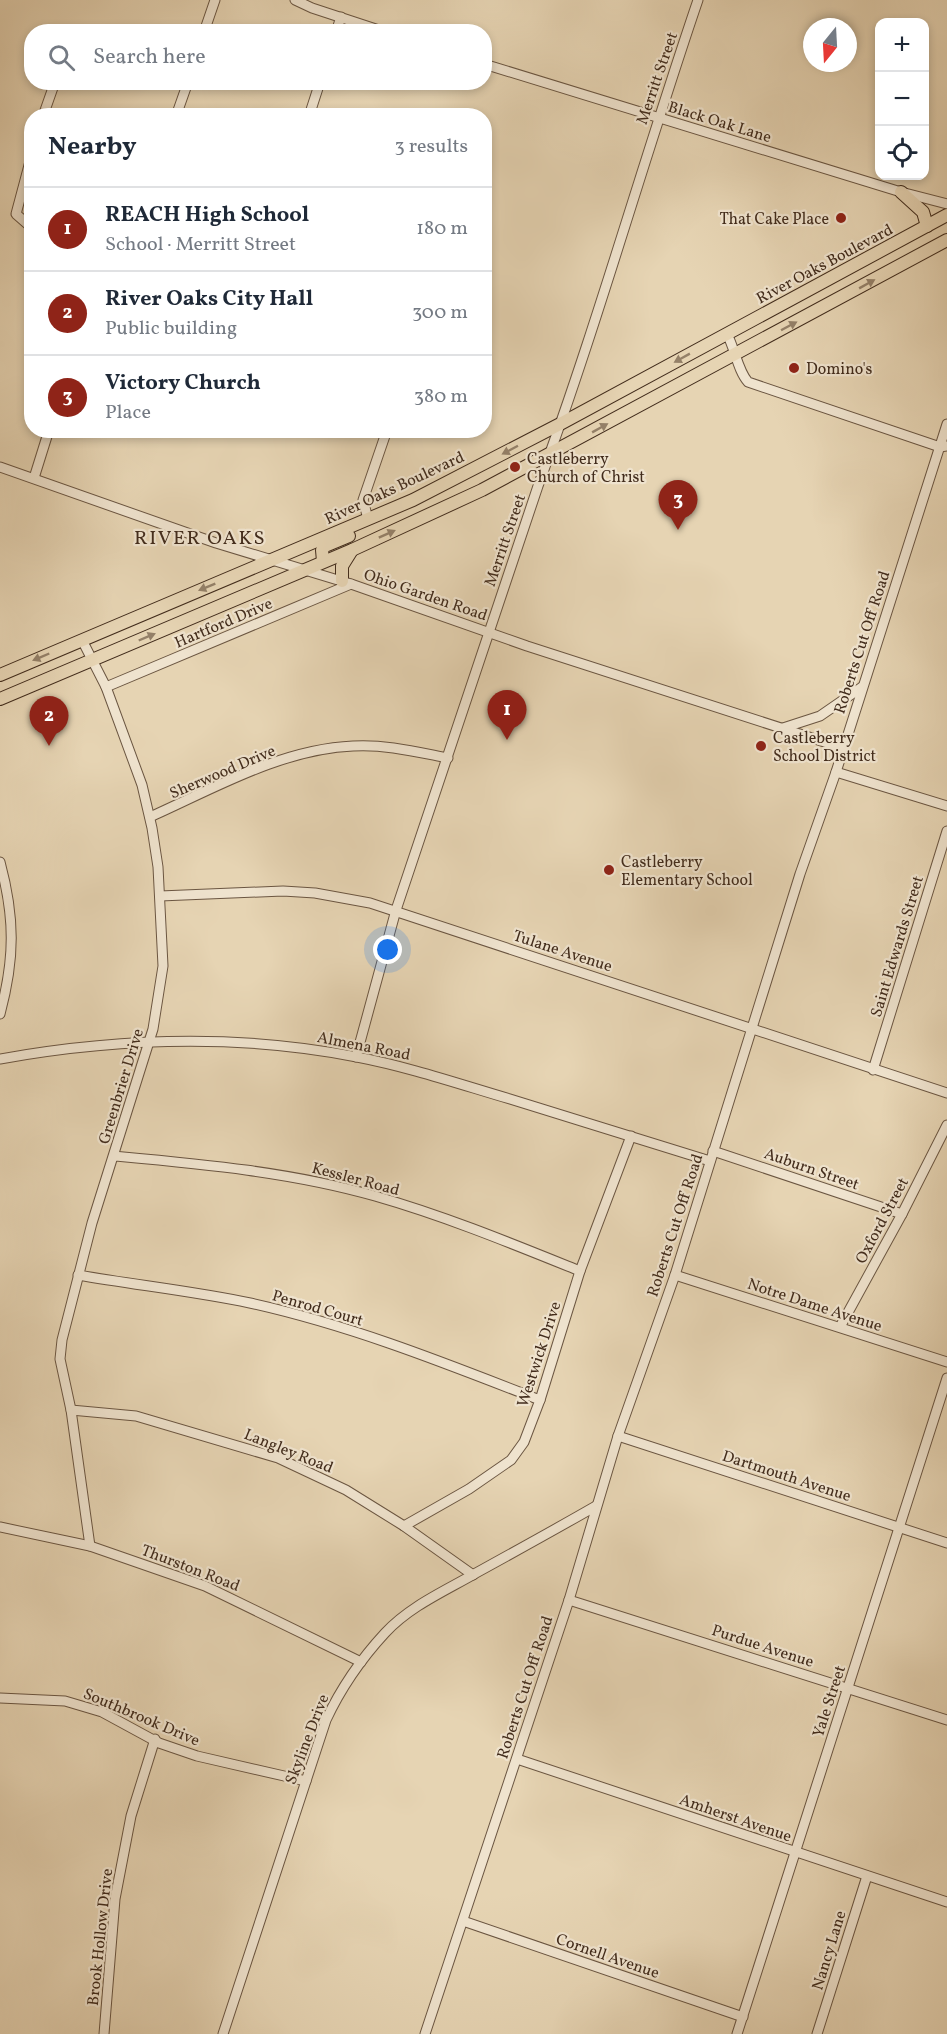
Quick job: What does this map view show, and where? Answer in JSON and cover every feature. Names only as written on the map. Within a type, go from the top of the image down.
[{"type":"main road","points":[[901,192],[923,212],[927,226]]},
{"type":"main road","name":"River Oaks Boulevard","points":[[0,675],[372,517],[562,423],[947,215]]},
{"type":"main road","points":[[0,699],[352,550],[482,490],[947,240]]},
{"type":"main road","points":[[930,249],[947,245]]},
{"type":"main road","points":[[882,250],[893,270]]},
{"type":"main road","points":[[323,561],[322,550],[325,546],[374,525],[372,517]]},
{"type":"main road","points":[[347,583],[342,566],[352,550]]},
{"type":"main road","points":[[192,618],[194,608],[254,582],[253,575],[244,571]]},
{"type":"street","points":[[207,24],[215,0]]},
{"type":"street","points":[[295,0],[362,24]]},
{"type":"street","name":"Merritt Street","points":[[356,1057],[396,910],[562,423],[658,118],[698,0]]},
{"type":"street","points":[[339,24],[341,17]]},
{"type":"street","name":"Black Oak Lane","points":[[492,66],[901,192],[947,204]]},
{"type":"street","points":[[46,108],[52,90]]},
{"type":"street","points":[[179,108],[185,90]]},
{"type":"street","points":[[312,108],[317,90]]},
{"type":"street","points":[[24,184],[16,214],[24,221]]},
{"type":"street","points":[[727,334],[737,353],[742,375],[748,382],[943,447]]},
{"type":"street","name":"Roberts Cut Off Road","points":[[425,2034],[569,1599],[618,1436],[675,1275],[751,1027],[943,447],[947,424]]},
{"type":"street","points":[[34,478],[46,438]]},
{"type":"street","points":[[372,517],[363,500],[384,438]]},
{"type":"street","name":"Ohio Garden Road","points":[[0,467],[216,543],[347,583],[843,748]]},
{"type":"street","name":"Hartford Drive","points":[[106,687],[347,583]]},
{"type":"street","name":"Greenbrier Drive","points":[[82,640],[94,659],[106,687],[142,785],[150,818],[160,896],[163,966],[149,1043],[78,1275],[60,1359],[71,1410],[90,1546]]},
{"type":"street","points":[[783,728],[820,716],[862,687]]},
{"type":"street","name":"Sherwood Drive","points":[[150,818],[250,772],[313,751],[353,746],[396,748],[448,758]]},
{"type":"street","points":[[836,772],[947,806]]},
{"type":"street","name":"Saint Edwards Street","points":[[873,1070],[947,831]]},
{"type":"street","points":[[0,862],[13,930],[13,956],[0,1014]]},
{"type":"street","name":"Tulane Avenue","points":[[160,896],[284,891],[315,893],[396,910],[947,1093]]},
{"type":"street","name":"Almena Road","points":[[0,1059],[79,1047],[219,1042],[356,1057],[405,1067],[710,1161]]},
{"type":"street","name":"Oxford Street","points":[[840,1328],[947,1125]]},
{"type":"street","name":"Westwick Drive","points":[[404,1526],[469,1489],[511,1460],[524,1442],[540,1400],[580,1271],[632,1136]]},
{"type":"street","name":"Auburn Street","points":[[713,1150],[902,1214]]},
{"type":"street","name":"Kessler Road","points":[[114,1156],[298,1178],[375,1196],[507,1241],[580,1271]]},
{"type":"street","name":"Penrod Court","points":[[78,1275],[249,1303],[337,1326],[430,1357],[540,1400]]},
{"type":"street","name":"Notre Dame Avenue","points":[[675,1275],[947,1362]]},
{"type":"street","name":"Yale Street","points":[[737,2034],[947,1378]]},
{"type":"street","name":"Langley Road","points":[[71,1410],[136,1416],[278,1458],[346,1490],[404,1526],[473,1575]]},
{"type":"street","name":"Dartmouth Avenue","points":[[618,1436],[947,1543]]},
{"type":"street","name":"Skyline Drive","points":[[223,2034],[326,1720],[337,1697],[361,1662],[386,1632],[445,1588],[473,1575],[596,1506]]},
{"type":"street","name":"Thurston Road","points":[[0,1527],[90,1546],[205,1586],[361,1662]]},
{"type":"street","name":"Purdue Avenue","points":[[569,1599],[947,1720]]},
{"type":"street","name":"Southbrook Drive","points":[[0,1698],[65,1701],[102,1712],[155,1739],[197,1756],[306,1781]]},
{"type":"street","name":"Brook Hollow Drive","points":[[104,2034],[115,1899],[131,1816],[155,1739]]},
{"type":"street","name":"Amherst Avenue","points":[[517,1759],[947,1902]]},
{"type":"street","name":"Nancy Lane","points":[[817,2034],[867,1876]]},
{"type":"street","name":"Cornell Avenue","points":[[463,1921],[743,2017]]},
{"type":"place","name":"That Cake Place","points":[[841,218]]},
{"type":"place","name":"Domino's","points":[[794,368]]},
{"type":"place","name":"Castleberry Church of Christ","points":[[515,467]]},
{"type":"place","name":"Victory Church","points":[[678,530]]},
{"type":"place","name":"REACH High School","points":[[507,740]]},
{"type":"place","name":"River Oaks City Hall","points":[[49,746]]},
{"type":"place","name":"Castleberry School District","points":[[761,746]]},
{"type":"place","name":"Castleberry Elementary School","points":[[609,870]]},
{"type":"district","name":"RIVER OAKS","points":[[200,537]]}]
